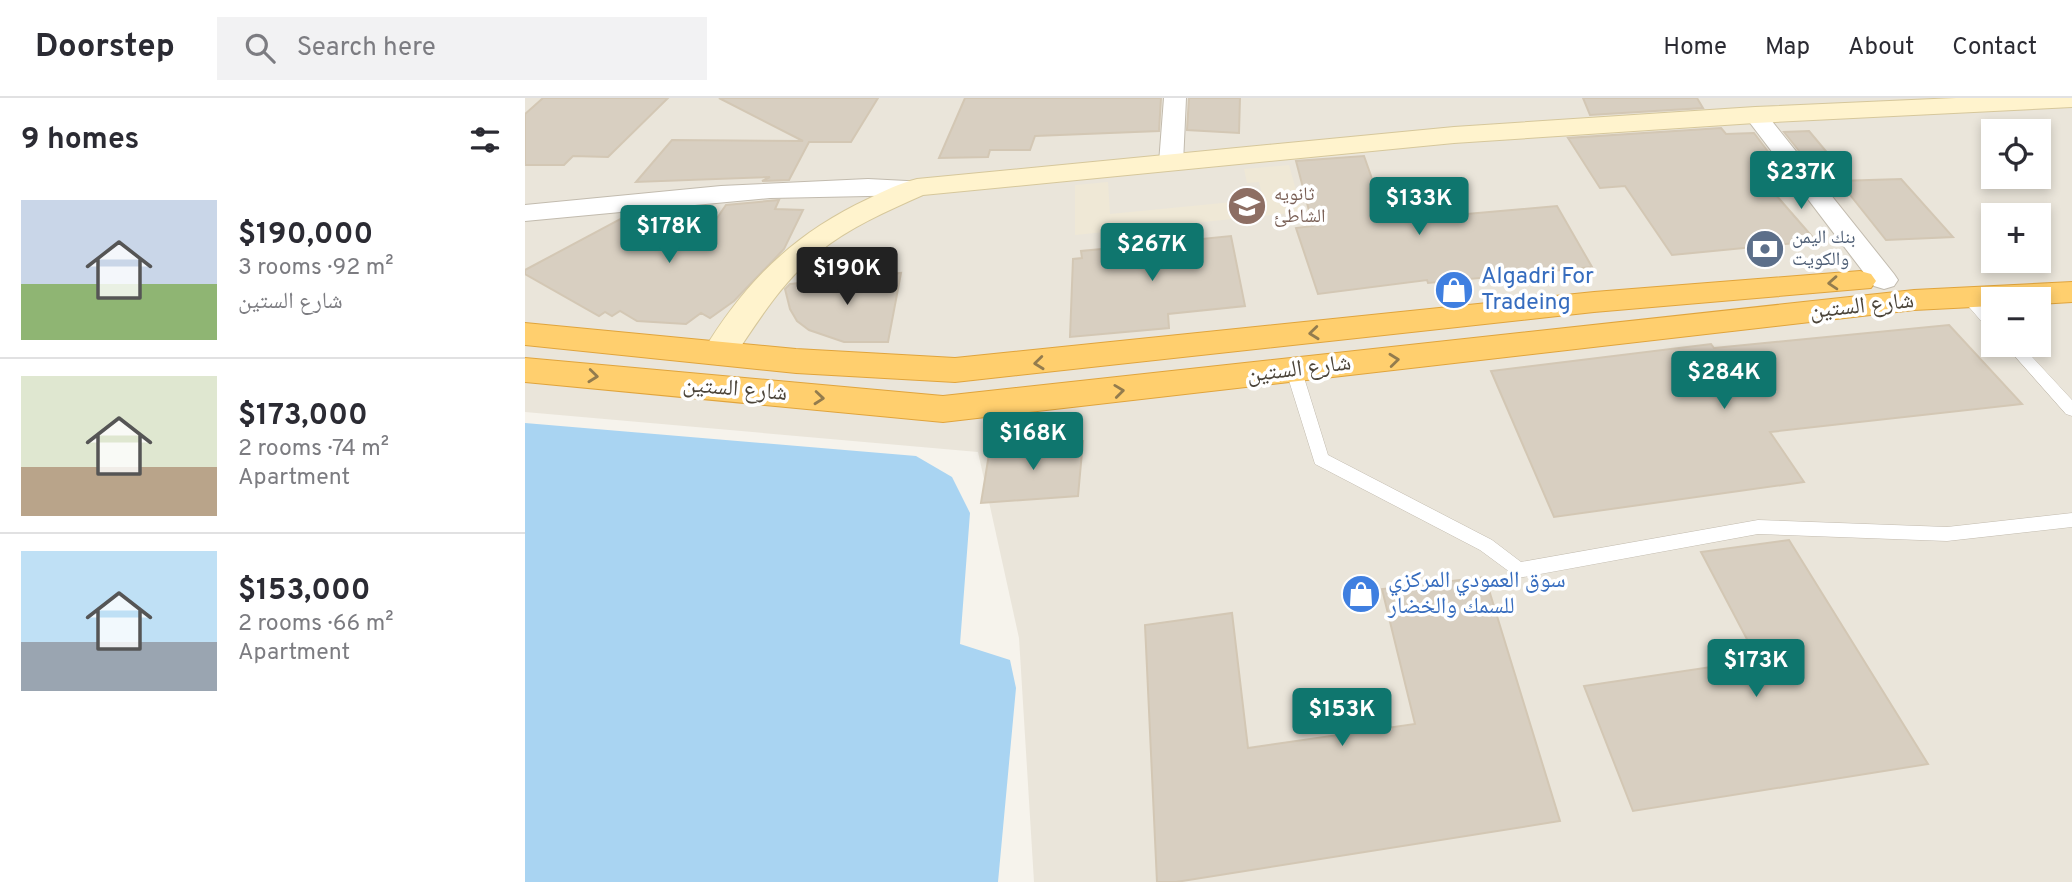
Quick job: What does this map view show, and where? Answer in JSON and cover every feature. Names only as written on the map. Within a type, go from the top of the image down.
[{"type":"highway","name":"شارع الستين","points":[[525,334],[796,361],[955,370],[1594,302],[1884,279],[2072,268]]},
{"type":"highway","name":"شارع الستين","points":[[525,370],[943,409],[1914,300],[2072,292]]},
{"type":"highway","points":[[943,409],[955,370]]},
{"type":"street","points":[[1171,163],[1175,98]]},
{"type":"street","points":[[525,213],[827,187],[917,187],[1454,135],[1755,115],[2072,100]]},
{"type":"street","points":[[1755,115],[1884,279]]},
{"type":"street","points":[[719,353],[767,286],[818,237],[917,187]]},
{"type":"lane","points":[[1968,297],[1981,312]]},
{"type":"lane","points":[[2023,357],[2072,410]]},
{"type":"lane","points":[[1294,371],[1321,459],[1486,545],[1518,570],[1758,527],[1947,534],[2072,520]]},
{"type":"shaded area","points":[[525,98],[2072,98],[2072,882],[1034,882],[1019,638],[978,452],[525,412]]},
{"type":"shaded area","name":"ثانويه الشاطئ","points":[[1289,165],[1302,212],[1075,235],[1075,185],[1108,182],[1110,214],[1263,199],[1259,182],[1247,183],[1244,169]]},
{"type":"water","points":[[525,423],[916,456],[952,477],[970,513],[960,644],[1010,660],[1016,688],[998,882],[525,882]]},
{"type":"building","points":[[543,98],[668,98],[608,157],[573,156],[564,165],[525,165],[525,114]]},
{"type":"building","points":[[719,98],[878,98],[851,142],[809,142],[789,180],[762,181],[770,177],[636,182],[672,140],[803,141]]},
{"type":"building","points":[[965,98],[1161,98],[1159,131],[1035,136],[1030,150],[990,150],[988,157],[939,158]]},
{"type":"building","points":[[1189,98],[1240,98],[1239,133],[1187,130]]},
{"type":"building","points":[[1583,98],[1697,98],[1703,108],[1590,115]]},
{"type":"building","points":[[1721,128],[1726,134],[1754,133],[1788,178],[1762,179],[1816,241],[1672,255],[1625,186],[1600,188],[1568,138]]},
{"type":"building","points":[[1809,131],[1846,175],[1819,176],[1784,132]]},
{"type":"building","points":[[1364,156],[1387,221],[1557,206],[1592,267],[1428,283],[1427,280],[1318,294],[1296,228],[1313,226],[1296,161]]},
{"type":"building","points":[[1901,179],[1953,237],[1886,240],[1839,181]]},
{"type":"building","points":[[779,200],[775,209],[803,210],[784,249],[734,301],[710,318],[701,313],[686,324],[637,321],[620,311],[612,316],[605,312],[599,316],[525,274],[525,270],[624,217],[667,236],[676,231],[700,243],[726,205]]},
{"type":"building","points":[[1192,236],[1192,240],[1231,236],[1245,306],[1168,314],[1169,328],[1070,337],[1073,259],[1082,258],[1081,251],[1124,247],[1125,238]]},
{"type":"building","points":[[901,273],[888,342],[844,342],[809,330],[797,321],[790,309],[785,289],[790,284]]},
{"type":"building","points":[[1949,325],[2022,404],[1770,432],[1804,482],[1554,517],[1491,371],[1711,344],[1714,348]]},
{"type":"building","points":[[1083,441],[1078,496],[981,503],[990,448]]},
{"type":"building","points":[[1789,540],[1928,764],[1633,811],[1584,686],[1758,660],[1701,552]]},
{"type":"building","points":[[1485,577],[1560,821],[1176,882],[1157,882],[1145,625],[1232,613],[1248,748],[1415,724],[1382,589]]},
{"type":"place","name":"ثانويه الشاطئ","points":[[1247,206]]},
{"type":"place","name":"بنك اليمن والكويت","points":[[1765,249]]},
{"type":"place","name":"Algadri For Tradeing","points":[[1454,290]]},
{"type":"place","name":"سوق العمودي المركزي للسمك والخضار","points":[[1361,594]]}]
